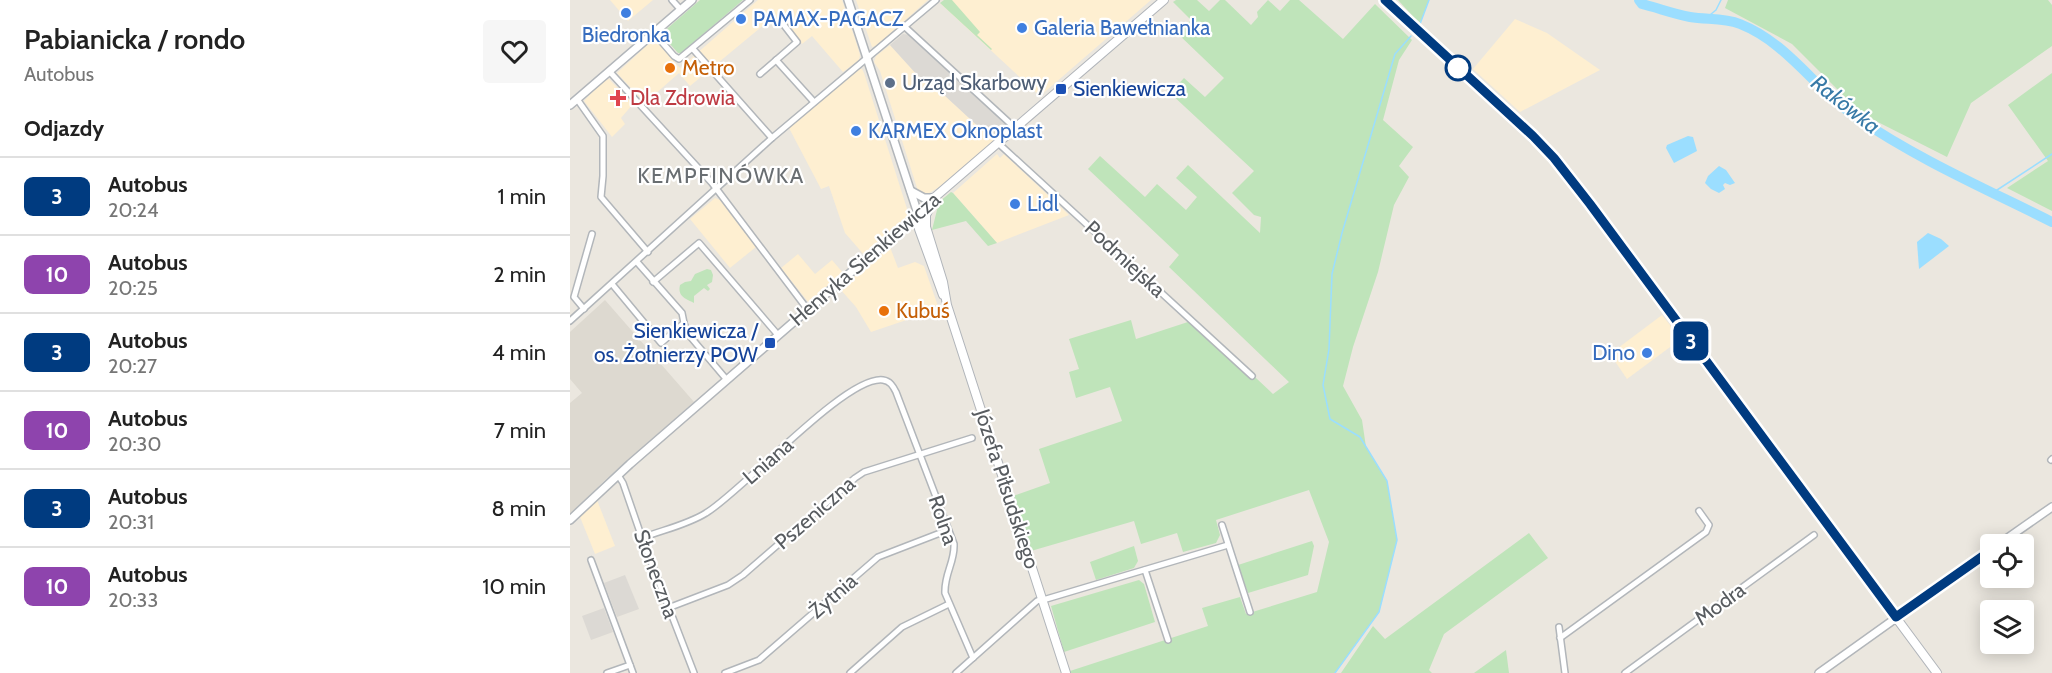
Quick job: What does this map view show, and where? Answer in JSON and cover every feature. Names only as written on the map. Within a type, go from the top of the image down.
[{"type":"main road","name":"Henryka Sienkiewicza","points":[[918,214],[1164,0]]},
{"type":"main road","points":[[1384,0],[1554,158],[1937,673]]},
{"type":"main road","points":[[923,230],[926,215],[934,198]]},
{"type":"main road","name":"Józefa Piłsudskiego","points":[[918,214],[944,282],[947,305],[1066,673]]},
{"type":"street","points":[[672,0],[681,10]]},
{"type":"street","points":[[570,105],[692,0]]},
{"type":"street","points":[[654,33],[676,58],[682,58],[750,0]]},
{"type":"street","name":"Józefa Piłsudskiego","points":[[848,0],[918,214]]},
{"type":"street","points":[[570,321],[772,138],[936,0]]},
{"type":"street","points":[[760,74],[797,42],[780,20]]},
{"type":"street","points":[[905,27],[1015,128]]},
{"type":"street","points":[[693,49],[772,138]]},
{"type":"street","points":[[776,60],[814,102]]},
{"type":"street","points":[[609,71],[717,188],[808,310]]},
{"type":"street","points":[[577,99],[603,136],[601,197],[648,252]]},
{"type":"street","name":"Podmiejska","points":[[998,143],[1252,376]]},
{"type":"street","points":[[910,191],[924,198],[934,198]]},
{"type":"street","name":"Henryka Sienkiewicza","points":[[570,520],[618,475],[918,214]]},
{"type":"street","points":[[906,224],[923,230]]},
{"type":"street","points":[[584,309],[574,297],[591,234]]},
{"type":"street","points":[[653,282],[699,243],[778,335]]},
{"type":"street","points":[[637,262],[682,313],[688,334],[727,380]]},
{"type":"street","points":[[612,284],[661,343],[684,323]]},
{"type":"street","name":"Lniana","points":[[642,538],[704,515],[845,394],[878,380],[890,382]]},
{"type":"street","name":"Rolna","points":[[890,382],[896,392],[954,544],[954,553],[944,582],[945,593],[973,658]]},
{"type":"street","name":"Pszeniczna","points":[[668,608],[728,585],[743,575],[864,472],[972,438]]},
{"type":"street","name":"Słoneczna","points":[[618,475],[625,488],[693,671]]},
{"type":"street","points":[[2013,534],[2052,507]]},
{"type":"street","points":[[1560,638],[1706,532],[1709,525],[1699,511]]},
{"type":"street","points":[[1222,525],[1250,612]]},
{"type":"street","name":"Żytnia","points":[[725,673],[759,660],[878,557],[948,530]]},
{"type":"street","name":"Modra","points":[[1625,673],[1814,536]]},
{"type":"street","points":[[956,673],[1037,601],[1228,545]]},
{"type":"street","points":[[1819,673],[1980,558]]},
{"type":"street","points":[[591,560],[633,673]]},
{"type":"street","points":[[1145,570],[1168,640]]},
{"type":"street","points":[[850,673],[902,627],[949,604]]},
{"type":"street","points":[[1559,627],[1565,673]]},
{"type":"street","points":[[608,673],[630,665]]},
{"type":"street","points":[[686,673],[693,671]]},
{"type":"shaded area","points":[[610,0],[653,0],[628,21]]},
{"type":"shaded area","points":[[758,0],[842,0],[860,55],[859,60],[843,72],[812,36],[802,44],[779,15],[768,24],[766,23],[690,86],[679,73],[645,103],[617,73],[654,39],[680,68]]},
{"type":"shaded area","points":[[856,0],[928,0],[876,46],[872,47]]},
{"type":"shaded area","points":[[945,0],[1151,0],[1040,96],[941,4]]},
{"type":"shaded area","points":[[1515,19],[1547,33],[1600,70],[1520,112],[1473,69]]},
{"type":"shaded area","points":[[903,34],[910,35],[1007,125],[1007,129],[994,141],[929,81],[920,78],[890,45]]},
{"type":"shaded area","points":[[890,45],[920,78],[929,81],[994,141],[939,187],[926,195],[918,191],[880,71],[874,62],[876,56]]},
{"type":"shaded area","points":[[858,69],[862,69],[864,73],[909,215],[865,256],[845,233],[829,186],[821,189],[789,128]]},
{"type":"shaded area","points":[[609,79],[633,104],[621,118],[625,124],[612,137],[584,101],[602,82]]},
{"type":"shaded area","points":[[997,154],[1000,158],[1004,154],[1069,215],[997,243],[953,193]]},
{"type":"shaded area","points":[[715,198],[720,200],[756,247],[730,268],[690,219]]},
{"type":"shaded area","points":[[890,247],[898,268],[915,262],[924,266],[939,309],[871,332],[856,307],[840,289]]},
{"type":"shaded area","points":[[798,254],[815,274],[832,260],[844,274],[809,303],[781,268]]},
{"type":"shaded area","points":[[605,300],[694,402],[570,514],[570,403],[582,393],[570,379],[570,332]]},
{"type":"shaded area","points":[[1662,315],[1681,339],[1627,379],[1610,354]]},
{"type":"shaded area","points":[[597,500],[615,546],[595,554],[580,517]]},
{"type":"shaded area","points":[[625,575],[639,609],[617,617],[604,583]]},
{"type":"shaded area","points":[[604,608],[613,632],[591,640],[582,616]]},
{"type":"green space","points":[[700,0],[743,0],[681,53],[678,53],[661,34]]},
{"type":"green space","points":[[944,0],[952,0],[980,32],[977,35],[991,50],[940,3]]},
{"type":"green space","points":[[1197,0],[1209,11],[1220,0],[1225,0],[1251,25],[1258,17],[1257,12],[1268,0],[1280,11],[1290,0],[1299,0],[1343,39],[1375,4],[1412,40],[1399,60],[1383,120],[1413,147],[1399,166],[1409,177],[1394,205],[1378,272],[1353,347],[1343,386],[1362,420],[1366,447],[1387,481],[1397,540],[1379,612],[1335,673],[1071,673],[1070,671],[1208,626],[1202,608],[1240,597],[1246,614],[1317,592],[1329,542],[1309,490],[1216,520],[1220,535],[1216,543],[1183,552],[1177,533],[1141,544],[1134,521],[1031,551],[1013,496],[1050,483],[1039,449],[1122,421],[1110,387],[1076,398],[1069,372],[1079,369],[1069,339],[1131,320],[1136,339],[1194,320],[1273,394],[1289,382],[1169,267],[1179,255],[1088,169],[1100,156],[1145,197],[1157,184],[1186,210],[1197,197],[1176,178],[1188,165],[1260,233],[1261,217],[1254,215],[1232,193],[1254,171],[1170,93],[1184,78],[1205,97],[1224,78],[1177,33],[1191,20],[1173,2]]},
{"type":"green space","points":[[1398,0],[1429,0],[1420,24]]},
{"type":"green space","points":[[1728,0],[2048,0],[2052,5],[2052,46],[1971,103],[1947,157],[1862,114],[1792,44],[1725,8]]},
{"type":"green space","points":[[2052,73],[2052,211],[2007,188],[2048,161],[2008,105]]},
{"type":"green space","points":[[951,192],[997,243],[988,246],[966,221],[932,230],[939,202]]},
{"type":"green space","points":[[707,269],[711,270],[713,275],[712,282],[707,285],[710,289],[708,291],[704,288],[694,296],[694,303],[683,297],[679,289],[680,285],[691,281],[695,274]]},
{"type":"green space","points":[[1529,533],[1548,558],[1444,634],[1429,670],[1432,673],[1341,673],[1373,626],[1385,639]]},
{"type":"green space","points":[[1312,541],[1314,546],[1308,575],[1248,593],[1238,565]]},
{"type":"green space","points":[[1134,546],[1138,561],[1134,568],[1096,580],[1090,562]]},
{"type":"green space","points":[[1139,580],[1144,584],[1155,622],[1064,652],[1051,606]]},
{"type":"green space","points":[[1506,650],[1509,673],[1474,673]]},
{"type":"water","points":[[1688,136],[1693,137],[1697,151],[1674,163],[1666,148],[1667,145]]},
{"type":"water","points":[[1719,166],[1726,170],[1735,183],[1730,185],[1725,183],[1723,185],[1725,189],[1719,193],[1705,183],[1708,176]]},
{"type":"water","points":[[1928,233],[1949,246],[1919,269],[1917,242]]},
{"type":"waterway","name":"Rakówka","points":[[1420,24],[1429,0]]},
{"type":"waterway","name":"Rakówka","points":[[1639,0],[1642,4],[1684,16],[1734,22],[1757,32],[1787,54],[1841,105],[1879,132],[1952,173],[2052,222]]},
{"type":"waterway","points":[[1705,19],[1716,10],[1721,0]]},
{"type":"waterway","points":[[1335,673],[1379,612],[1397,540],[1387,481],[1360,437],[1330,419],[1323,385],[1329,349],[1332,274],[1395,54],[1411,36]]},
{"type":"waterway","points":[[1994,192],[2052,154]]},
{"type":"bus line","name":"3","points":[[1385,0],[1554,158],[1896,617],[1980,558]]},
{"type":"place","name":"Biedronka","points":[[626,13]]},
{"type":"place","name":"PAMAX-PAGACZ","points":[[741,19]]},
{"type":"place","name":"Galeria Bawełnianka","points":[[1022,28]]},
{"type":"place","name":"Metro","points":[[670,68]]},
{"type":"place","name":"Urząd Skarbowy","points":[[890,83]]},
{"type":"place","name":"Sienkiewicza","points":[[1061,89]]},
{"type":"place","name":"Dla Zdrowia","points":[[618,98]]},
{"type":"place","name":"KARMEX Oknoplast","points":[[856,131]]},
{"type":"place","name":"Lidl","points":[[1015,204]]},
{"type":"place","name":"Kubuś","points":[[884,311]]},
{"type":"place","name":"Sienkiewicza / os. Żołnierzy POW","points":[[770,343]]},
{"type":"place","name":"Dino","points":[[1647,353]]},
{"type":"district","name":"KEMPFINÓWKA","points":[[721,175]]}]
